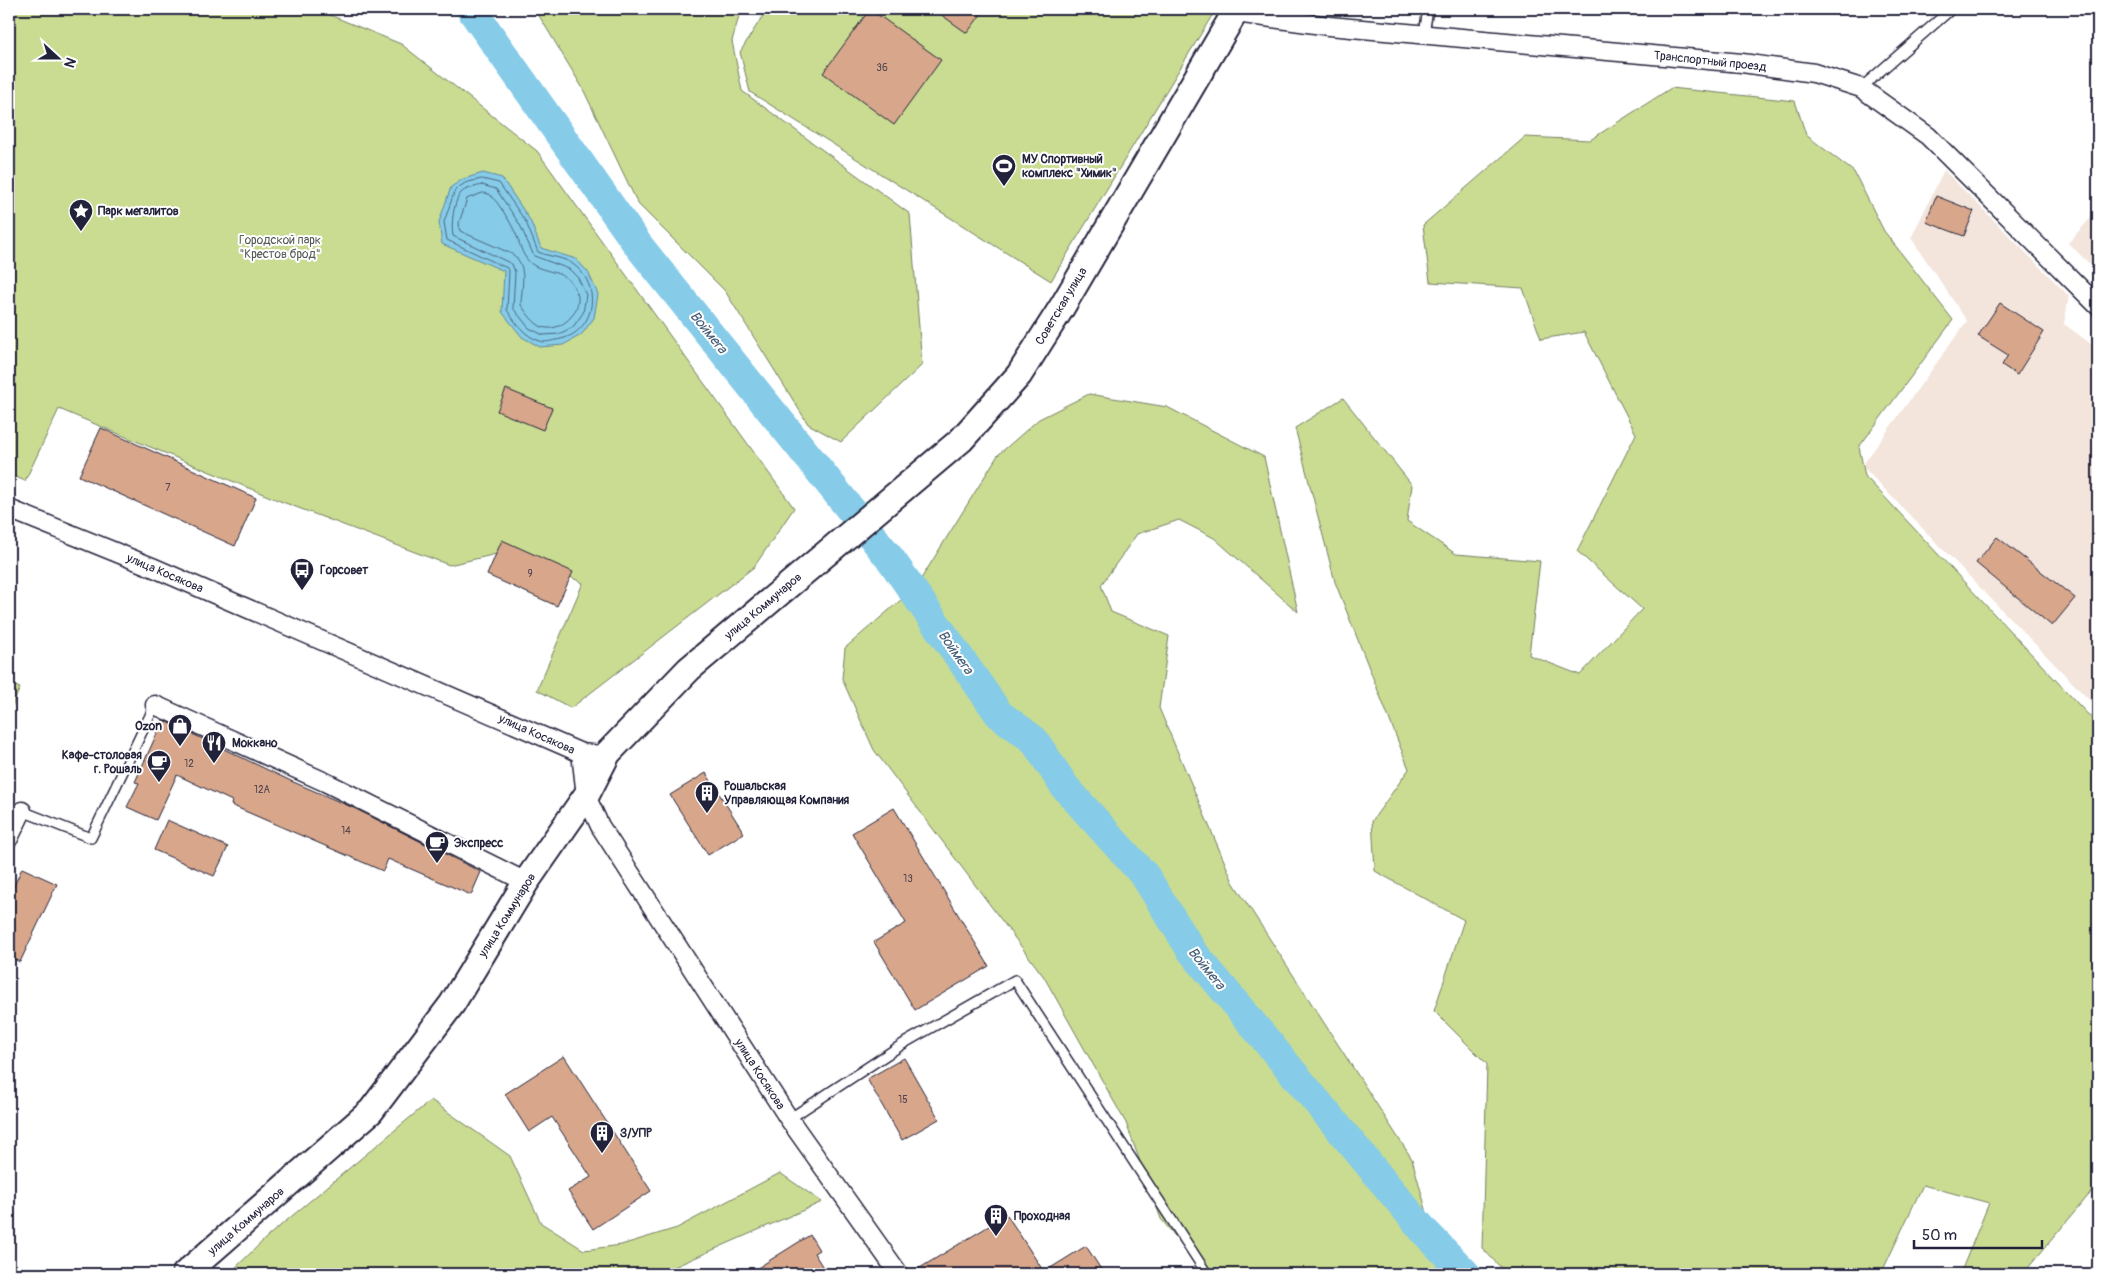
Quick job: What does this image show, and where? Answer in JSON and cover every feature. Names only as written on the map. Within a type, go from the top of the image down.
[{"type":"street","name":"Транспортный проезд","points":[[1237,11],[1328,26],[1742,63],[1814,73],[1861,88],[1928,136],[2098,306]]},
{"type":"street","name":"Советская улица","points":[[825,554],[961,440],[1019,375],[1062,307],[1237,11]]},
{"type":"street","name":"улица Косякова","points":[[9,509],[152,567],[581,753],[586,796],[600,826],[790,1119],[899,1274]]},
{"type":"street","name":"улица Коммунаров","points":[[185,1274],[371,1111],[452,1004],[526,882],[586,796],[608,753],[689,669],[825,554]]},
{"type":"street","points":[[155,705],[325,782],[526,882]]},
{"type":"street","points":[[581,753],[602,755],[608,753]]},
{"type":"street","points":[[9,838],[22,811]]},
{"type":"lane","points":[[1424,34],[1428,9]]},
{"type":"lane","points":[[1861,88],[1948,12],[1949,9]]},
{"type":"lane","points":[[22,811],[91,838],[155,705]]},
{"type":"lane","points":[[790,1119],[906,1042],[1015,980],[1207,1274]]},
{"type":"shaded area","points":[[1944,170],[2069,296],[2064,324],[2098,349],[2098,709],[1862,466],[1967,321],[1911,238]]},
{"type":"shaded area","points":[[2098,210],[2098,272],[2068,243]]},
{"type":"green space","name":"Городской парк \"Крестов брод\"","points":[[9,9],[315,9],[401,44],[537,151],[794,508],[754,567],[571,708],[537,690],[583,583],[514,550],[449,565],[280,501],[59,409],[25,481],[9,474]]},
{"type":"green space","points":[[535,9],[741,9],[732,41],[742,91],[910,214],[922,365],[841,442],[808,424],[725,291],[638,204],[582,87]]},
{"type":"green space","name":"МУ Спортивный комплекс \"Химик\"","points":[[767,9],[1216,9],[1051,281],[750,92],[740,52]]},
{"type":"green space","points":[[1671,88],[1795,101],[1806,135],[1854,172],[1884,231],[1953,320],[1859,447],[1865,476],[2094,721],[2098,721],[2098,1184],[2023,1274],[1960,1274],[1989,1203],[1923,1185],[1881,1274],[1507,1274],[1482,1248],[1487,1064],[1434,1011],[1464,920],[1375,871],[1372,821],[1409,769],[1335,582],[1295,428],[1343,398],[1412,485],[1407,521],[1456,554],[1540,561],[1529,655],[1580,675],[1642,609],[1577,551],[1636,434],[1584,332],[1541,339],[1523,288],[1430,282],[1423,225],[1525,137],[1590,140]]},
{"type":"green space","points":[[1089,394],[1167,407],[1264,457],[1298,612],[1214,538],[1179,520],[1137,534],[1101,585],[1111,612],[1169,636],[1159,708],[1233,882],[1412,1159],[1444,1274],[1206,1274],[1161,1219],[1126,1123],[1044,977],[874,750],[842,679],[845,648],[916,587],[998,455],[1039,419]]},
{"type":"green space","points":[[9,683],[20,688],[9,713]]},
{"type":"green space","points":[[431,1100],[510,1156],[541,1223],[584,1250],[621,1245],[677,1228],[780,1173],[822,1202],[658,1274],[412,1274],[363,1272],[362,1274],[229,1274],[268,1236]]},
{"type":"water","points":[[483,173],[502,178],[530,220],[541,248],[576,259],[588,272],[598,294],[594,318],[581,335],[563,345],[540,347],[522,337],[502,312],[504,271],[442,244],[439,222],[451,187],[463,179]]},
{"type":"building","points":[[870,9],[941,60],[894,125],[823,73]]},
{"type":"building","points":[[933,9],[985,9],[967,33]]},
{"type":"building","points":[[1936,196],[1974,211],[1964,236],[1926,222]]},
{"type":"building","points":[[2000,303],[2044,332],[2017,375],[2002,365],[2008,355],[1978,336]]},
{"type":"building","points":[[506,389],[552,408],[543,430],[497,411]]},
{"type":"building","points":[[101,428],[256,498],[235,546],[79,476]]},
{"type":"building","points":[[1997,537],[2075,598],[2052,626],[1976,563]]},
{"type":"building","points":[[502,540],[573,572],[557,606],[487,575]]},
{"type":"building","points":[[163,720],[291,781],[356,809],[481,872],[471,895],[388,859],[383,871],[231,805],[232,801],[177,775],[156,820],[127,807],[139,783],[135,782]]},
{"type":"building","name":"Рошальская Управляющая Компания","points":[[706,773],[744,833],[708,855],[670,795]]},
{"type":"building","points":[[894,808],[989,966],[915,1010],[874,942],[906,923],[852,833]]},
{"type":"building","points":[[167,820],[228,847],[214,876],[154,850]]},
{"type":"building","points":[[22,868],[57,884],[20,962],[9,957],[9,897]]},
{"type":"building","name":"З/УПР","points":[[564,1056],[651,1191],[593,1229],[568,1191],[591,1177],[552,1117],[529,1132],[505,1094]]},
{"type":"building","points":[[904,1058],[939,1119],[902,1140],[867,1079]]},
{"type":"building","name":"Проходная","points":[[1007,1215],[1044,1272],[1086,1246],[1104,1274],[910,1274]]},
{"type":"building","points":[[810,1235],[819,1250],[814,1253],[827,1274],[748,1274]]},
{"type":"waterway","name":"Воймега","points":[[471,9],[638,245],[892,561],[999,714],[1034,740],[1065,787],[1145,876],[1192,951],[1425,1232],[1466,1274]]},
{"type":"place","name":"МУ Спортивный комплекс \"Химик\"","points":[[1004,187]]},
{"type":"place","name":"Парк мегалитов","points":[[81,232]]},
{"type":"place","name":"Горсовет","points":[[302,591]]},
{"type":"place","name":"Ozon","points":[[180,747]]},
{"type":"place","name":"Моккано","points":[[214,764]]},
{"type":"place","name":"Кафе-столовая г. Рошаль","points":[[159,783]]},
{"type":"place","name":"Рошальская Управляющая Компания","points":[[707,814]]},
{"type":"place","name":"Экспресс","points":[[437,864]]},
{"type":"place","name":"З/УПР","points":[[602,1154]]},
{"type":"place","name":"Проходная","points":[[996,1237]]}]
